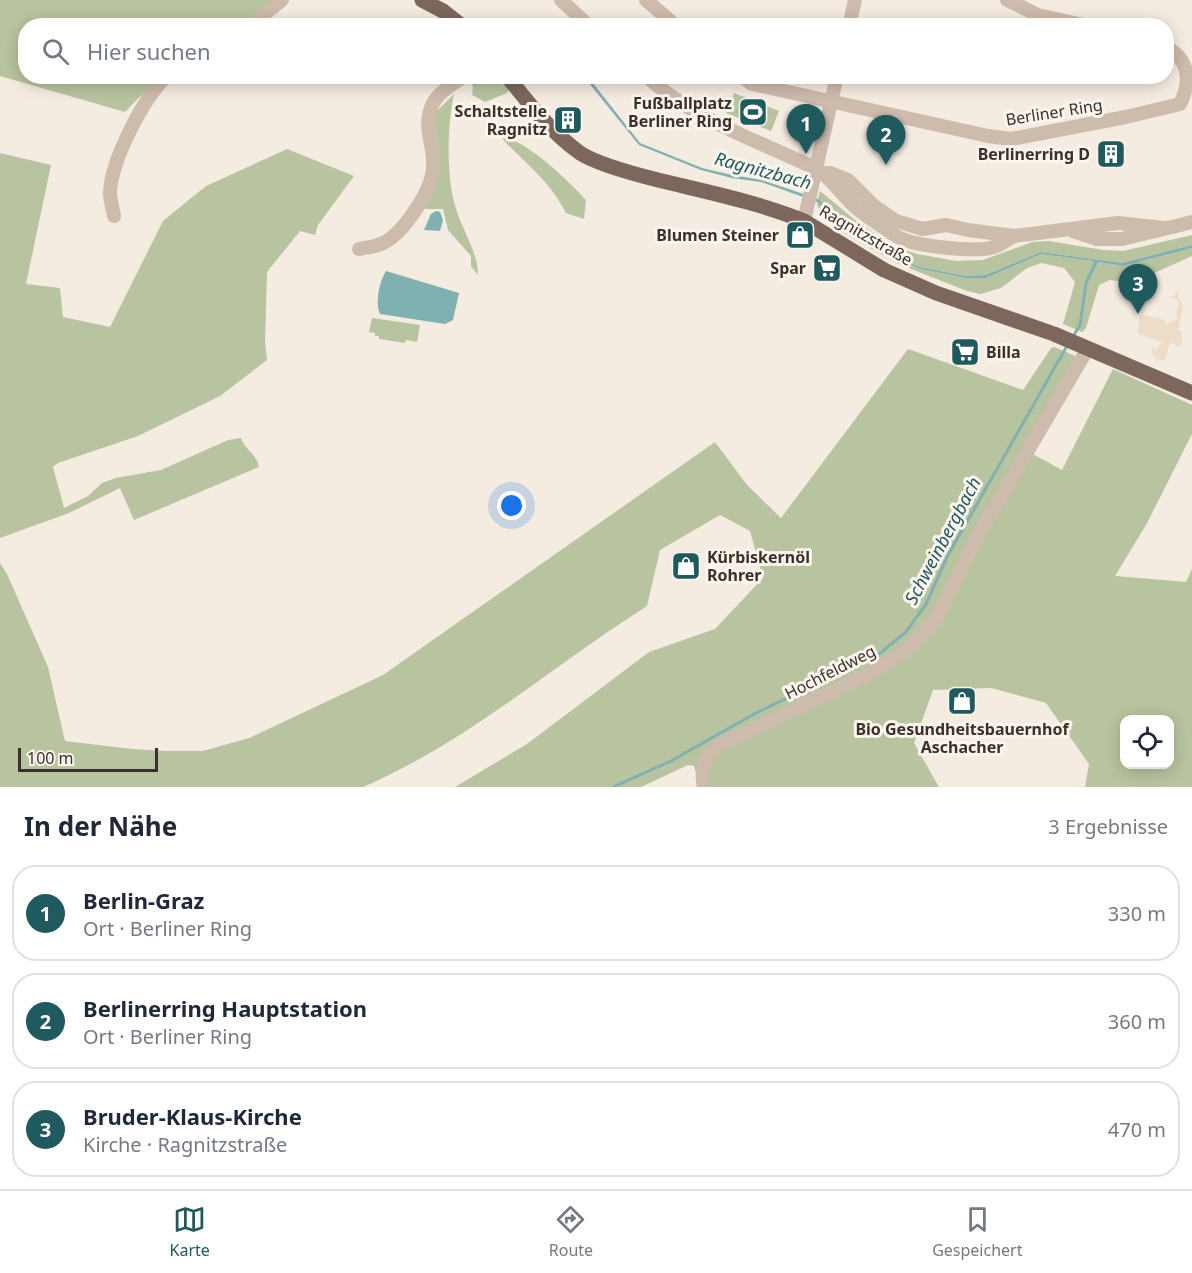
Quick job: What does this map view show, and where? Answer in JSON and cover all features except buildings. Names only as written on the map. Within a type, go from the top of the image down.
[{"type":"main road","points":[[422,0],[452,18]]},
{"type":"main road","name":"Ragnitzstraße","points":[[513,84],[539,117],[582,154],[638,175],[763,206],[804,221],[884,270],[936,293],[1054,334],[1192,393]]},
{"type":"street","points":[[259,18],[282,0]]},
{"type":"street","points":[[561,0],[580,18]]},
{"type":"street","points":[[646,0],[667,18]]},
{"type":"street","points":[[851,18],[855,0]]},
{"type":"street","points":[[1006,0],[1038,15],[1052,18]]},
{"type":"street","name":"Berliner Ring","points":[[752,84],[831,103],[1011,139],[1180,104],[1186,92],[1188,76],[1186,65],[1174,54]]},
{"type":"street","points":[[114,216],[110,195],[120,155],[145,104],[158,84]]},
{"type":"street","points":[[359,249],[375,247],[389,240],[414,212],[431,180],[433,169],[427,124],[431,108],[438,95],[453,84]]},
{"type":"street","points":[[654,84],[667,96],[731,132],[820,171],[848,180],[874,206],[896,221],[923,229],[946,225],[1014,236],[1118,224],[1164,228],[1192,222]]},
{"type":"street","points":[[804,221],[820,171],[835,84]]},
{"type":"street","points":[[820,171],[856,208],[901,239],[971,250],[994,248],[1014,236]]},
{"type":"street","name":"Hochfeldweg","points":[[704,787],[702,773],[704,763],[716,747],[869,674],[904,652],[939,616],[975,541],[1083,346]]},
{"type":"green space","points":[[0,0],[275,0],[248,18],[18,18],[18,81],[0,76]]},
{"type":"green space","points":[[28,84],[152,84],[125,112]]},
{"type":"green space","points":[[471,84],[504,84],[509,90],[485,102],[472,95]]},
{"type":"green space","name":"Fußballplatz Berliner Ring","points":[[734,93],[779,111],[771,131],[726,113]]},
{"type":"green space","points":[[454,94],[449,136],[450,182],[456,209],[476,258],[478,275],[471,266],[471,256],[448,230],[443,209],[424,209],[435,185],[440,166],[435,113]]},
{"type":"green space","points":[[502,136],[536,154],[578,191],[586,200],[584,219],[566,213],[546,183],[504,141]]},
{"type":"green space","points":[[287,149],[354,176],[318,225],[315,235],[300,231],[267,272],[265,342],[267,360],[220,396],[138,436],[58,463],[53,467],[64,508],[88,496],[102,483],[116,478],[161,470],[228,440],[241,438],[259,467],[134,520],[120,488],[69,513],[0,538],[0,153],[51,165],[26,284],[60,288],[63,317],[110,327],[163,221],[206,186]]},
{"type":"green space","points":[[820,191],[855,220],[894,246],[917,254],[956,261],[983,260],[1032,242],[1049,241],[1123,251],[1192,235],[1192,245],[1122,263],[1041,252],[986,275],[965,276],[920,267],[895,256],[862,236],[818,199]]},
{"type":"green space","points":[[818,202],[860,238],[894,258],[921,269],[965,278],[986,278],[1041,254],[1093,261],[1095,265],[1097,262],[1123,266],[1192,248],[1192,256],[1132,283],[1110,280],[1099,285],[1086,328],[1082,332],[1063,324],[1075,282],[1064,268],[1042,263],[1027,268],[1001,288],[980,294],[967,291],[896,263],[844,233],[825,219],[817,205]]},
{"type":"green space","points":[[372,318],[420,325],[417,342],[406,340],[405,343],[379,339],[375,333],[369,332]]},
{"type":"green space","points":[[1054,347],[1073,355],[1080,362],[1029,452],[1062,470],[1113,369],[1192,405],[1192,434],[1146,525],[1115,576],[1186,582],[1192,569],[1192,787],[1085,787],[1089,764],[1046,703],[991,688],[933,690],[914,743],[939,787],[700,787],[694,766],[688,765],[641,787],[455,787],[527,744],[649,652],[715,629],[763,578],[750,531],[720,515],[660,550],[647,606],[474,726],[402,769],[363,787],[0,787],[0,563],[48,667],[65,741],[132,749],[203,751],[249,738],[383,675],[715,442],[747,485],[781,518],[908,349],[1023,390],[1051,348]]},
{"type":"shaded area","points":[[1176,290],[1183,307],[1178,330],[1182,331],[1183,339],[1179,347],[1170,342],[1165,360],[1156,359],[1152,354],[1153,347],[1157,352],[1158,346],[1163,342],[1139,334],[1137,331],[1140,317],[1143,315],[1165,320],[1166,324],[1178,319],[1176,313],[1179,301],[1168,296],[1175,296]]},
{"type":"water","name":"Ragnitzbach","points":[[590,84],[594,84],[640,143],[702,168],[762,180],[818,199],[862,236],[895,256],[920,267],[965,276],[986,275],[1041,252],[1122,263],[1192,245],[1192,248],[1123,266],[1097,262],[1095,265],[1093,261],[1041,254],[986,278],[965,278],[921,269],[894,258],[860,238],[817,202],[761,182],[701,170],[639,145]]},
{"type":"water","points":[[436,211],[440,212],[443,220],[440,231],[424,230],[431,214]]},
{"type":"water","points":[[386,271],[459,293],[453,320],[445,324],[380,314],[378,293]]},
{"type":"waterway","name":"Schweinbergbach","points":[[1072,338],[1080,325],[1086,283],[1096,262]]},
{"type":"waterway","name":"Schweinbergbach","points":[[613,787],[671,761],[754,714],[879,654],[906,632],[926,604],[948,555],[1067,346]]},
{"type":"place","name":"Fußballplatz Berliner Ring","points":[[753,112]]},
{"type":"place","name":"Schaltstelle Ragnitz","points":[[568,120]]},
{"type":"place","name":"Berlin-Graz","points":[[806,154]]},
{"type":"place","name":"Berlinerring D","points":[[1111,154]]},
{"type":"place","name":"Berlinerring Hauptstation","points":[[886,165]]},
{"type":"place","name":"Blumen Steiner","points":[[800,235]]},
{"type":"place","name":"Spar","points":[[827,268]]},
{"type":"place","name":"Bruder-Klaus-Kirche","points":[[1138,314]]},
{"type":"place","name":"Billa","points":[[965,352]]},
{"type":"place","name":"Kürbiskernöl Rohrer","points":[[686,566]]},
{"type":"place","name":"Bio Gesundheitsbauernhof Aschacher","points":[[962,701]]}]
